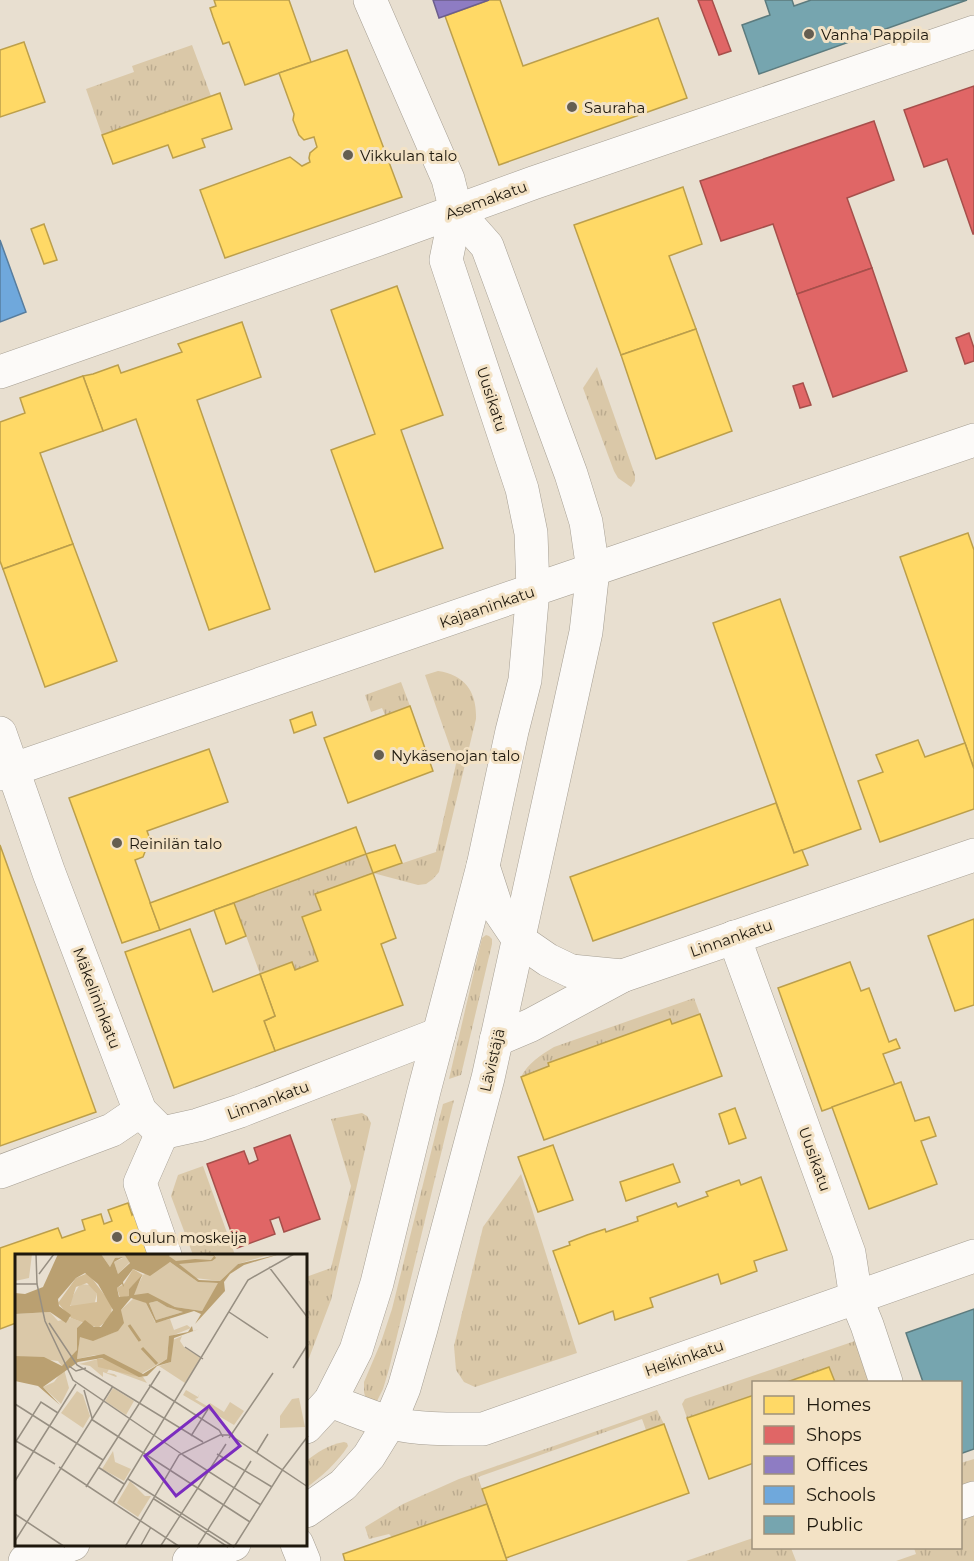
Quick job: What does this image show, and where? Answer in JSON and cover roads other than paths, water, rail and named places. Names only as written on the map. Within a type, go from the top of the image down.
[{"type":"main road","name":"Uusikatu","points":[[370,0],[448,179],[456,211],[446,260],[522,489],[531,533],[533,590]]},
{"type":"main road","name":"Asemakatu","points":[[0,372],[533,183],[974,32]]},
{"type":"main road","name":"Uusikatu","points":[[456,211],[487,246],[571,474],[586,522],[593,570]]},
{"type":"main road","name":"Kajaaninkatu","points":[[6,772],[974,440]]},
{"type":"main road","name":"Lävistäjä","points":[[308,1510],[343,1485],[369,1456],[390,1422],[404,1388],[488,1078],[586,632],[593,570]]},
{"type":"main road","points":[[308,1425],[330,1401],[356,1350],[377,1283],[483,866],[525,680],[533,590]]},
{"type":"main road","name":"Mäkelininkatu","points":[[0,733],[6,772],[151,1122]]},
{"type":"main road","name":"Linnankatu","points":[[496,1040],[531,1025],[622,976],[974,855]]},
{"type":"main road","points":[[483,866],[496,906],[519,940],[548,960],[571,971],[622,976]]},
{"type":"main road","name":"Uusikatu","points":[[734,937],[849,1253],[856,1298],[885,1381]]},
{"type":"main road","name":"Linnankatu","points":[[0,1172],[112,1130],[151,1122],[243,1125],[439,1034]]},
{"type":"main road","points":[[151,1122],[140,1183],[165,1254]]},
{"type":"main road","name":"Heikinkatu","points":[[330,1401],[390,1422],[426,1429],[483,1429],[974,1256]]},
{"type":"main road","points":[[25,1561],[70,1546]]},
{"type":"main road","points":[[189,1561],[231,1546]]},
{"type":"main road","points":[[297,1546],[304,1561]]},
{"type":"place","name":"Vanha Pappila","points":[[809,34]]},
{"type":"place","name":"Sauraha","points":[[572,107]]},
{"type":"place","name":"Vikkulan talo","points":[[348,155]]},
{"type":"place","name":"Nykäsenojan talo","points":[[379,755]]},
{"type":"place","name":"Reinilän talo","points":[[117,843]]},
{"type":"place","name":"Oulun moskeija","points":[[117,1237]]}]
